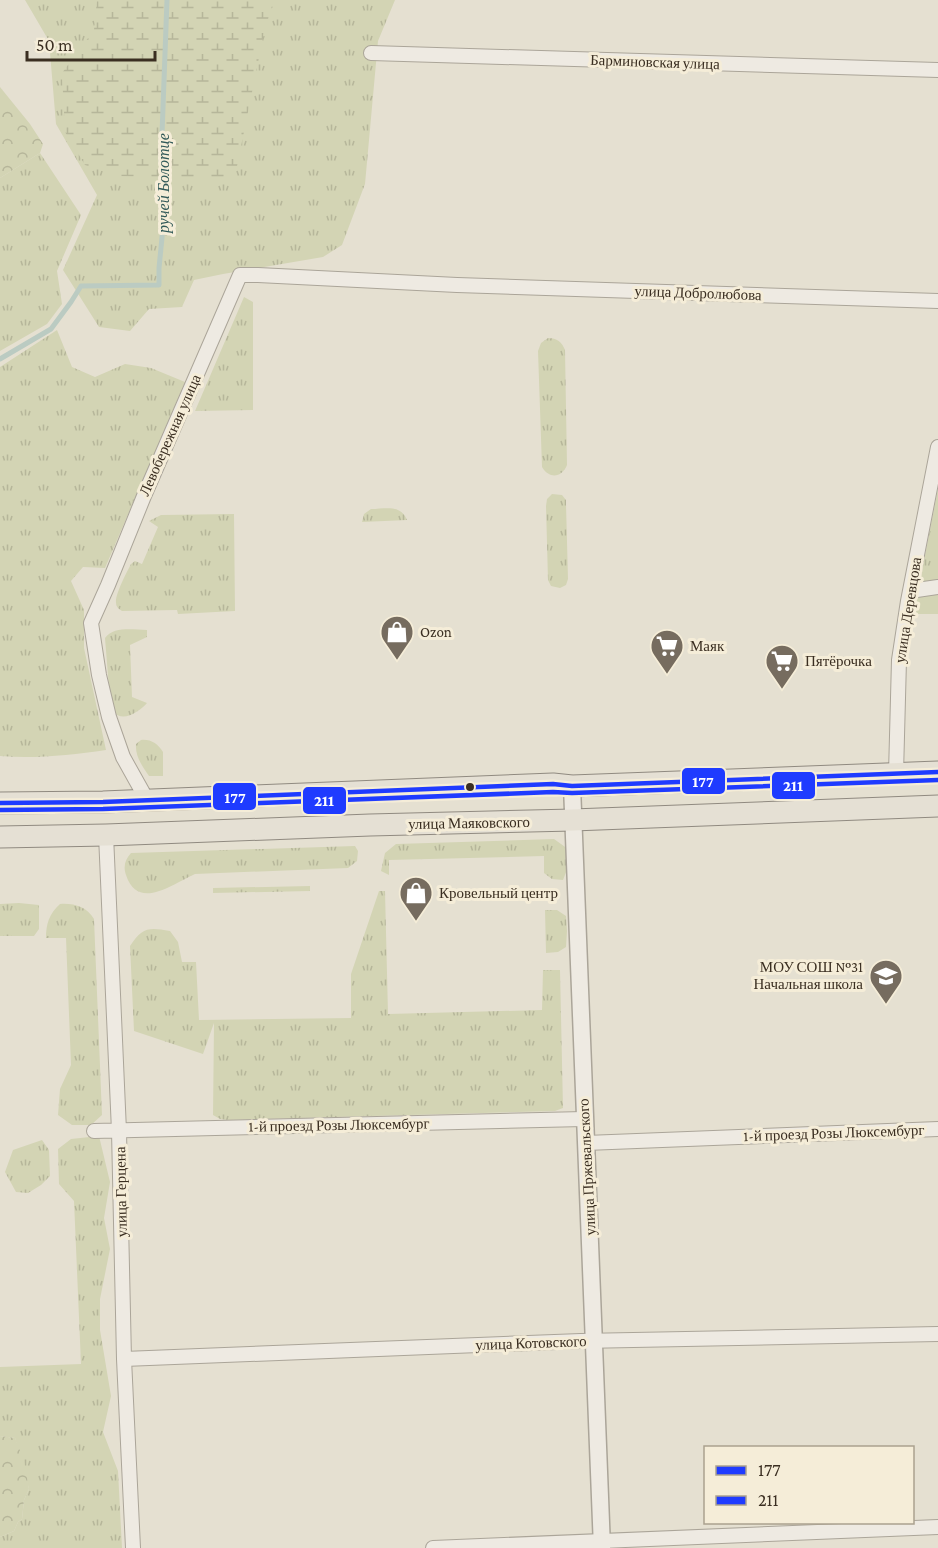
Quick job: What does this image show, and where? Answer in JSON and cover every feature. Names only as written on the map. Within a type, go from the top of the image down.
[{"type":"main road","points":[[0,803],[147,801],[553,784],[572,786],[938,772]]},
{"type":"main road","name":"улица Маяковского","points":[[0,837],[573,820],[938,806]]},
{"type":"street","name":"Барминовская улица","points":[[371,53],[938,70]]},
{"type":"street","name":"Левобережная улица","points":[[147,801],[123,757],[109,717],[99,675],[91,623],[240,275],[457,285]]},
{"type":"street","name":"улица Добролюбова","points":[[457,285],[938,302]]},
{"type":"street","name":"улица Деревцова","points":[[896,774],[899,660],[938,447]]},
{"type":"street","points":[[910,591],[938,587]]},
{"type":"street","name":"улица Пржевальского","points":[[572,786],[602,1545]]},
{"type":"street","name":"улица Герцена","points":[[106,835],[120,1131],[124,1359],[133,1548]]},
{"type":"street","name":"1-й проезд Розы Люксембург","points":[[94,1131],[584,1119]]},
{"type":"street","name":"1-й проезд Розы Люксембург","points":[[586,1143],[938,1130]]},
{"type":"street","name":"улица Котовского","points":[[124,1359],[581,1341],[938,1334]]},
{"type":"street","points":[[434,1548],[602,1545],[938,1527]]},
{"type":"green space","points":[[25,0],[395,0],[378,41],[365,184],[342,245],[323,257],[194,280],[182,307],[149,309],[130,331],[99,327],[63,270],[97,195],[56,124],[49,41]]},
{"type":"green space","points":[[97,0],[275,0],[265,28],[235,176],[198,179],[118,176],[85,165],[65,132],[62,73],[94,30]]},
{"type":"green space","points":[[0,87],[43,144],[40,153],[0,178]]},
{"type":"green space","points":[[40,153],[81,215],[57,271],[62,304],[47,324],[0,351],[0,178]]},
{"type":"green space","points":[[244,297],[253,302],[253,410],[195,411]]},
{"type":"green space","points":[[57,330],[72,367],[95,377],[125,364],[151,368],[185,382],[105,568],[83,567],[71,581],[84,610],[84,648],[106,750],[53,756],[0,756],[0,367]]},
{"type":"green space","points":[[548,338],[559,341],[565,350],[567,465],[559,475],[548,474],[542,467],[538,351],[541,343]]},
{"type":"green space","points":[[938,489],[938,582],[919,586]]},
{"type":"green space","points":[[552,494],[562,495],[566,500],[568,579],[566,585],[560,588],[551,586],[548,580],[546,506],[547,499]]},
{"type":"green space","points":[[371,509],[397,509],[407,520],[362,522],[364,514]]},
{"type":"green space","points":[[234,514],[235,611],[178,614],[177,610],[122,611],[118,608],[117,594],[127,572],[135,561],[142,564],[158,527],[149,521],[161,515]]},
{"type":"green space","points":[[938,591],[938,614],[916,614],[917,596]]},
{"type":"green space","points":[[119,630],[147,630],[147,637],[130,645],[132,697],[147,703],[131,715],[117,715],[110,701],[105,638]]},
{"type":"green space","points":[[141,740],[154,743],[163,752],[163,776],[149,776],[144,768],[136,748],[136,744]]},
{"type":"green space","points":[[554,839],[568,849],[568,867],[563,880],[552,879],[544,873],[544,856],[389,860],[389,875],[381,871],[385,853],[396,844]]},
{"type":"green space","points":[[355,846],[358,851],[357,861],[348,868],[195,874],[167,888],[148,893],[139,892],[132,886],[125,869],[126,861],[131,853]]},
{"type":"green space","points":[[310,886],[310,891],[213,893],[213,888]]},
{"type":"green space","points":[[379,891],[385,891],[388,1014],[542,1010],[543,970],[560,970],[563,1108],[555,1111],[220,1119],[213,1115],[214,1023],[203,1054],[134,1031],[130,946],[138,935],[151,929],[170,931],[178,942],[182,962],[196,962],[199,1020],[351,1018],[351,974]]},
{"type":"green space","points":[[0,904],[39,905],[39,929],[34,936],[0,936]]},
{"type":"green space","points":[[60,904],[80,907],[88,911],[94,919],[102,1115],[91,1125],[72,1125],[58,1115],[60,1089],[71,1065],[66,938],[46,938],[49,920]]},
{"type":"green space","points":[[545,910],[557,910],[566,916],[566,947],[558,952],[546,953]]},
{"type":"green space","points":[[99,1136],[110,1182],[104,1218],[110,1249],[100,1299],[100,1330],[111,1396],[103,1432],[118,1471],[122,1548],[0,1548],[0,1537],[14,1531],[22,1519],[24,1500],[29,1489],[15,1438],[0,1436],[0,1367],[81,1364],[74,1201],[59,1184],[58,1149],[71,1139]]},
{"type":"green space","points":[[42,1140],[49,1150],[50,1176],[28,1193],[16,1192],[5,1172],[13,1150]]},
{"type":"green space","points":[[0,1436],[15,1438],[24,1461],[29,1489],[24,1500],[22,1519],[14,1531],[0,1537]]},
{"type":"waterway","name":"ручей Болотце","points":[[0,359],[51,329],[81,286],[159,285],[166,197],[161,161],[167,0]]},
{"type":"transit line","name":"177","points":[[0,803],[103,802],[553,784],[572,786],[938,772]]},
{"type":"transit line","name":"211","points":[[0,810],[103,809],[938,780]]},
{"type":"place","name":"Ozon","points":[[397,661]]},
{"type":"place","name":"Маяк","points":[[667,675]]},
{"type":"place","name":"Пятёрочка","points":[[782,690]]},
{"type":"place","name":"Кровельный центр","points":[[416,922]]},
{"type":"place","name":"МОУ СОШ №31 Начальная школа","points":[[886,1005]]}]
